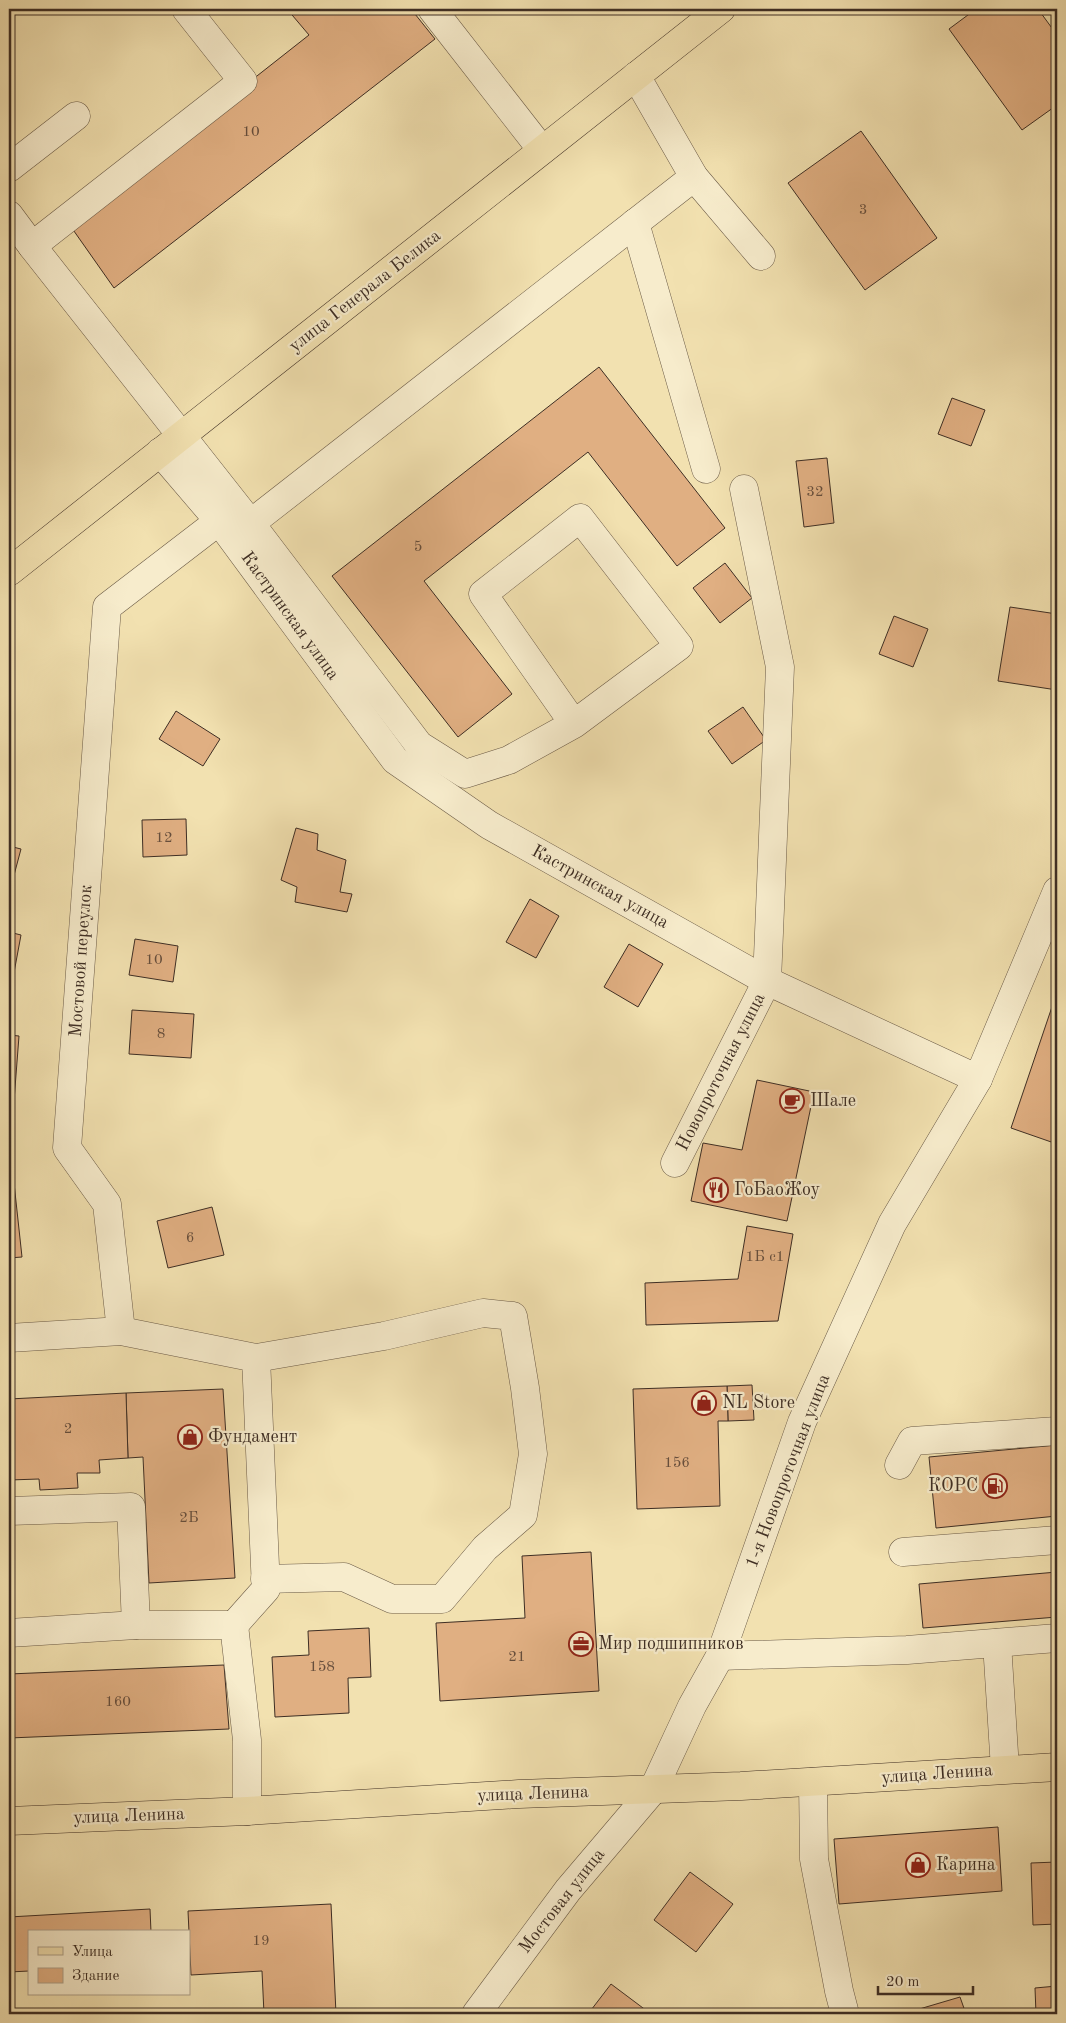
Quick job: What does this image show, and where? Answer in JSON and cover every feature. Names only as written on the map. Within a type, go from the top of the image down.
[{"type":"main road","name":"улица Генерала Белика","points":[[9,572],[721,9]]},
{"type":"main road","name":"улица Ленина","points":[[9,1821],[247,1811],[519,1794],[813,1782],[1057,1767]]},
{"type":"street","points":[[32,246],[243,81],[186,9]]},
{"type":"street","points":[[432,9],[542,150]]},
{"type":"street","points":[[636,76],[694,177],[761,256]]},
{"type":"street","points":[[9,168],[76,116]]},
{"type":"street","name":"Мостовой переулок","points":[[121,1330],[107,1204],[67,1148],[108,607],[234,528],[694,177]]},
{"type":"street","points":[[9,215],[171,444],[234,528],[419,745],[465,774],[508,760],[574,724],[679,646],[580,518],[482,594],[574,724]]},
{"type":"street","points":[[635,223],[706,468]]},
{"type":"street","points":[[744,489],[780,668],[767,981]]},
{"type":"street","name":"Кастринская улица","points":[[234,528],[395,760],[489,825],[767,981],[978,1079]]},
{"type":"street","points":[[978,1079],[1057,890]]},
{"type":"street","name":"Новопроточная улица","points":[[675,1163],[767,981]]},
{"type":"street","name":"1-я Новопроточная улица","points":[[653,1790],[692,1706],[720,1656],[806,1413],[892,1224],[978,1079]]},
{"type":"street","points":[[9,1338],[121,1330],[256,1358],[384,1336],[483,1313],[513,1316],[525,1388],[533,1454],[523,1515],[485,1548],[442,1599],[392,1599],[344,1577],[265,1579]]},
{"type":"street","points":[[247,1811],[247,1740],[234,1625],[266,1589],[256,1358]]},
{"type":"street","points":[[899,1465],[912,1442],[1057,1431]]},
{"type":"street","points":[[9,1511],[131,1507],[136,1625]]},
{"type":"street","points":[[903,1552],[1057,1540]]},
{"type":"street","points":[[9,1633],[136,1625],[234,1625]]},
{"type":"street","points":[[720,1656],[907,1650],[1057,1638]]},
{"type":"street","points":[[997,1643],[1005,1769]]},
{"type":"street","points":[[813,1782],[814,1859],[845,2014]]},
{"type":"street","name":"Мостовая улица","points":[[476,2014],[568,1890],[653,1790]]},
{"type":"building","points":[[287,9],[411,9],[435,39],[114,288],[69,224],[309,35]]},
{"type":"building","points":[[976,9],[1038,9],[1057,35],[1057,105],[1022,130],[949,29]]},
{"type":"building","points":[[861,131],[937,238],[865,290],[788,183]]},
{"type":"building","points":[[599,367],[725,528],[677,566],[588,452],[424,581],[512,694],[458,737],[332,576]]},
{"type":"building","points":[[952,398],[985,410],[971,446],[938,434]]},
{"type":"building","points":[[827,458],[834,523],[804,527],[796,461]]},
{"type":"building","points":[[725,563],[752,598],[720,623],[693,588]]},
{"type":"building","points":[[1010,607],[1057,614],[1057,690],[998,681]]},
{"type":"building","points":[[894,616],[928,629],[913,667],[879,654]]},
{"type":"building","points":[[743,707],[766,740],[732,764],[708,731]]},
{"type":"building","points":[[176,711],[220,739],[203,766],[159,739]]},
{"type":"building","points":[[186,819],[187,855],[143,857],[142,820]]},
{"type":"building","points":[[296,828],[318,834],[317,850],[346,860],[340,892],[352,894],[347,912],[295,902],[297,887],[281,880]]},
{"type":"building","points":[[9,846],[21,849],[13,879],[9,878]]},
{"type":"building","points":[[530,899],[559,916],[536,958],[506,942]]},
{"type":"building","points":[[9,932],[21,935],[13,978],[9,977]]},
{"type":"building","points":[[135,939],[178,946],[173,982],[129,975]]},
{"type":"building","points":[[629,944],[663,964],[638,1007],[604,987]]},
{"type":"building","points":[[1057,992],[1057,1144],[1011,1128]]},
{"type":"building","points":[[132,1010],[194,1014],[191,1058],[129,1054]]},
{"type":"building","points":[[9,1035],[19,1036],[14,1101],[9,1100]]},
{"type":"building","points":[[757,1080],[814,1092],[787,1221],[691,1201],[703,1143],[742,1150]]},
{"type":"building","points":[[14,1183],[22,1257],[9,1258],[9,1184]]},
{"type":"building","points":[[212,1207],[224,1255],[168,1268],[157,1221]]},
{"type":"building","points":[[747,1226],[793,1234],[778,1321],[646,1325],[645,1283],[738,1279]]},
{"type":"building","points":[[752,1385],[754,1420],[728,1421],[727,1386]]},
{"type":"building","points":[[727,1386],[728,1421],[718,1421],[720,1506],[637,1509],[633,1389]]},
{"type":"building","points":[[223,1389],[235,1578],[149,1583],[143,1457],[128,1458],[126,1393]]},
{"type":"building","points":[[126,1393],[128,1458],[99,1460],[100,1473],[77,1473],[78,1488],[40,1490],[39,1479],[9,1480],[9,1399]]},
{"type":"building","name":"КОРС","points":[[1057,1445],[1057,1516],[936,1528],[929,1457]]},
{"type":"building","points":[[591,1552],[599,1691],[440,1701],[436,1623],[525,1618],[522,1556]]},
{"type":"building","points":[[1057,1572],[1057,1617],[923,1628],[919,1584]]},
{"type":"building","points":[[369,1628],[371,1677],[348,1678],[349,1713],[275,1717],[272,1657],[309,1655],[308,1631]]},
{"type":"building","points":[[224,1665],[229,1729],[9,1738],[9,1674]]},
{"type":"building","name":"Карина","points":[[998,1827],[1002,1891],[839,1904],[834,1839]]},
{"type":"building","points":[[1057,1862],[1057,1924],[1033,1925],[1031,1863]]},
{"type":"building","points":[[690,1872],[733,1904],[696,1952],[654,1920]]},
{"type":"building","points":[[331,1904],[336,2014],[264,2014],[262,1971],[191,1975],[188,1911]]},
{"type":"building","points":[[150,1909],[151,1930],[28,1930],[28,1971],[9,1972],[9,1917]]},
{"type":"building","points":[[611,1984],[651,2014],[588,2014]]},
{"type":"building","points":[[1057,1986],[1057,2014],[1036,2014],[1035,1988]]},
{"type":"building","points":[[960,1997],[966,2014],[918,2014],[916,2010]]},
{"type":"place","name":"Шале","points":[[792,1101]]},
{"type":"place","name":"ГоБаоЖоу","points":[[716,1190]]},
{"type":"place","name":"NL Store","points":[[704,1403]]},
{"type":"place","name":"Фундамент","points":[[190,1437]]},
{"type":"place","name":"КОРС","points":[[995,1486]]},
{"type":"place","name":"Мир подшипников","points":[[581,1644]]},
{"type":"place","name":"Карина","points":[[918,1865]]}]
